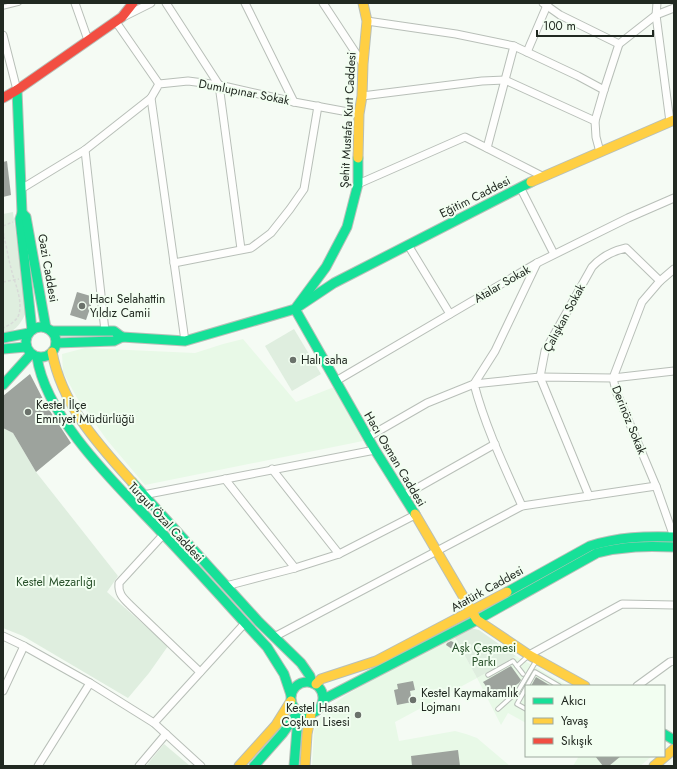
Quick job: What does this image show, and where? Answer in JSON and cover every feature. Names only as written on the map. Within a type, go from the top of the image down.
[{"type":"main road","points":[[3,98],[119,20],[133,3]]},
{"type":"main road","name":"Şehit Mustafa Kurt Caddesi","points":[[295,309],[326,267],[347,227],[358,184],[359,114],[362,96],[362,64],[367,21],[363,3]]},
{"type":"main road","name":"Gazi Caddesi","points":[[17,90],[22,212],[20,219],[27,277],[30,332]]},
{"type":"main road","name":"Eğitim Caddesi","points":[[295,309],[334,283],[542,176],[672,121]]},
{"type":"main road","name":"Gazi Caddesi","points":[[22,212],[26,217],[49,329]]},
{"type":"main road","points":[[3,338],[30,332],[42,327],[49,329],[114,331],[122,336],[185,341],[295,309]]},
{"type":"main road","name":"Hacı Osman Caddesi","points":[[295,309],[375,450],[437,551],[477,620],[533,657],[583,685]]},
{"type":"main road","points":[[3,349],[31,353],[44,357],[52,352],[56,343],[56,338],[49,329]]},
{"type":"main road","points":[[30,332],[26,338],[31,353]]},
{"type":"main road","points":[[56,343],[114,340],[122,336]]},
{"type":"main road","name":"Turgut Özal Caddesi","points":[[52,352],[55,371],[63,390],[75,413],[91,435],[143,495],[226,586],[297,659],[310,674],[314,683]]},
{"type":"main road","points":[[3,385],[31,353]]},
{"type":"main road","name":"Turgut Özal Caddesi","points":[[31,353],[38,367],[42,381],[53,403],[80,443],[107,476],[267,647],[284,674],[291,698]]},
{"type":"main road","name":"Atatürk Caddesi","points":[[324,699],[435,636],[471,612],[590,546],[605,540],[637,536],[674,537]]},
{"type":"main road","name":"Atatürk Caddesi","points":[[314,683],[321,679],[376,661],[477,620],[597,553],[616,548],[638,546],[674,546]]},
{"type":"main road","points":[[238,766],[276,725],[291,698],[293,690],[301,683],[314,683],[321,689],[324,699],[320,709],[304,713],[254,766]]},
{"type":"main road","points":[[291,698],[293,706],[304,713],[307,734],[305,766]]},
{"type":"main road","points":[[294,766],[297,729],[304,713]]},
{"type":"main road","points":[[665,735],[674,740]]},
{"type":"main road","points":[[665,757],[674,749]]},
{"type":"main road","points":[[654,766],[665,757]]},
{"type":"street","points":[[75,3],[88,40]]},
{"type":"street","points":[[21,189],[85,150],[151,98],[159,84],[119,20],[151,3]]},
{"type":"street","points":[[166,3],[219,85],[241,249]]},
{"type":"street","points":[[245,3],[294,102]]},
{"type":"street","points":[[323,3],[362,64]]},
{"type":"street","points":[[657,3],[656,16],[672,121]]},
{"type":"street","points":[[527,52],[546,4],[560,15],[619,44]]},
{"type":"street","points":[[600,152],[596,138],[595,121],[619,44],[656,16],[674,8]]},
{"type":"street","points":[[367,21],[456,34],[514,46],[604,90]]},
{"type":"street","points":[[3,35],[17,90]]},
{"type":"street","points":[[487,148],[514,46]]},
{"type":"street","points":[[362,96],[482,81],[505,80],[595,121]]},
{"type":"street","name":"Dumlupınar Sokak","points":[[159,84],[188,81],[219,85],[294,102],[359,114]]},
{"type":"street","points":[[151,98],[185,341]]},
{"type":"street","points":[[174,263],[251,248],[271,233],[304,189],[318,106]]},
{"type":"street","points":[[358,184],[465,137],[542,176]]},
{"type":"street","points":[[85,150],[105,331]]},
{"type":"street","points":[[520,187],[554,254]]},
{"type":"street","name":"Atalar Sokak","points":[[336,381],[537,263],[628,218],[674,198]]},
{"type":"street","points":[[408,245],[450,314]]},
{"type":"street","name":"Çalışkan Sokak","points":[[540,377],[545,351],[592,267],[599,260],[616,251],[626,248],[660,281]]},
{"type":"street","points":[[522,506],[495,444],[479,403],[474,384],[495,351],[537,263]]},
{"type":"street","name":"Derinöz Sokak","points":[[674,269],[660,281],[642,302],[613,378],[616,391],[656,486],[674,537]]},
{"type":"street","points":[[368,437],[428,403],[474,384],[540,377],[613,378],[674,371]]},
{"type":"street","points":[[540,377],[589,496]]},
{"type":"street","points":[[403,496],[495,444]]},
{"type":"street","points":[[143,495],[375,450]]},
{"type":"street","points":[[272,469],[339,554]]},
{"type":"street","points":[[225,479],[295,568]]},
{"type":"street","points":[[274,637],[522,506],[656,486]]},
{"type":"street","points":[[226,586],[295,568],[339,554],[415,515]]},
{"type":"street","points":[[163,535],[119,583],[118,590],[125,601],[200,672]]},
{"type":"street","points":[[533,657],[622,604],[674,605]]},
{"type":"street","points":[[154,723],[245,623]]},
{"type":"street","points":[[3,636],[24,646],[90,684],[154,723],[201,766]]},
{"type":"street","points":[[3,691],[24,646]]},
{"type":"street","points":[[638,685],[670,662],[674,662]]},
{"type":"street","points":[[38,766],[90,684]]},
{"type":"street","points":[[139,766],[166,734]]},
{"type":"lane","points":[[3,7],[19,3]]},
{"type":"lane","points":[[517,666],[533,657]]},
{"type":"lane","points":[[498,709],[518,691],[533,657]]},
{"type":"lane","points":[[488,676],[513,661],[523,674]]},
{"type":"lane","points":[[528,685],[535,672],[558,685]]},
{"type":"lane","points":[[561,685],[566,676]]},
{"type":"lane","points":[[525,690],[517,704],[525,708]]},
{"type":"path","points":[[3,228],[20,308],[19,316],[12,323],[3,328]]},
{"type":"path","points":[[3,282],[27,277]]},
{"type":"shaded area","points":[[243,339],[296,402],[334,387],[363,441],[145,485],[107,440],[77,398],[63,372],[62,354],[85,348],[195,353]]},
{"type":"shaded area","name":"Kestel Hasan Coşkun Lisesi","points":[[454,636],[477,678],[395,722],[399,741],[455,731],[477,738],[510,766],[312,766],[314,731],[318,720],[327,709],[346,695]]},
{"type":"shaded area","points":[[516,656],[566,685],[525,685],[525,722],[508,713],[501,725],[477,678]]},
{"type":"shaded area","points":[[578,757],[651,757],[640,766],[573,766]]},
{"type":"green space","points":[[13,212],[26,312],[18,326],[7,333],[3,333],[3,214]]},
{"type":"green space","name":"Halı saha","points":[[294,329],[321,374],[292,391],[265,346]]},
{"type":"green space","name":"Kestel Mezarlığı","points":[[3,428],[13,433],[36,472],[118,576],[107,592],[168,646],[149,673],[128,698],[23,636],[3,628]]},
{"type":"green space","name":"Aşk Çeşmesi Parkı","points":[[471,628],[479,630],[516,656],[477,678],[454,636]]},
{"type":"green space","points":[[164,744],[190,766],[146,766]]},
{"type":"building","points":[[7,161],[11,195],[3,197],[3,162]]},
{"type":"building","name":"Hacı Selahattin Yıldız Camii","points":[[77,292],[94,297],[86,320],[70,315]]},
{"type":"building","name":"Kestel İlçe Emniyet Müdürlüğü","points":[[30,374],[46,405],[71,443],[36,472],[13,433],[3,428],[3,396]]},
{"type":"building","points":[[451,641],[455,643],[452,649],[446,645]]},
{"type":"building","points":[[511,666],[521,680],[519,683],[495,699],[483,682]]},
{"type":"building","points":[[536,677],[549,685],[532,685]]},
{"type":"building","name":"Kestel Kaymakamlık Lojmanı","points":[[413,681],[415,690],[410,691],[412,702],[397,705],[394,690],[398,689],[397,684]]},
{"type":"building","points":[[458,750],[460,766],[412,766],[411,756]]},
{"type":"building","points":[[596,757],[620,757],[609,766],[603,766]]},
{"type":"traffic: fast","points":[[17,90],[22,213],[20,219],[32,330]]},
{"type":"traffic: fast","points":[[56,343],[114,341],[122,337],[185,341],[295,309],[326,267],[347,227],[358,184],[358,158]]},
{"type":"traffic: fast","points":[[415,514],[375,450],[295,309],[334,283],[531,182]]},
{"type":"traffic: fast","points":[[22,213],[26,217],[46,328]]},
{"type":"traffic: fast","points":[[41,327],[52,331],[56,342],[52,353],[41,357],[30,353],[26,342],[30,331],[41,327]]},
{"type":"traffic: fast","points":[[51,331],[114,331],[122,337]]},
{"type":"traffic: fast","points":[[3,338],[29,333]]},
{"type":"traffic: fast","points":[[3,349],[26,347]]},
{"type":"traffic: fast","points":[[3,385],[31,354]]},
{"type":"traffic: fast","points":[[37,357],[43,381],[55,405],[70,429],[88,453],[267,647],[284,674],[291,695]]},
{"type":"traffic: fast","points":[[132,482],[259,622],[301,663],[310,676],[312,683]]},
{"type":"traffic: fast","points":[[507,592],[590,546],[632,538],[674,537]]},
{"type":"traffic: fast","points":[[324,699],[477,620],[597,553],[636,547],[674,547]]},
{"type":"traffic: fast","points":[[304,682],[310,682],[320,689],[323,698],[322,704],[316,711],[310,714],[304,714],[294,707],[291,701],[291,695],[298,685],[304,682]]},
{"type":"traffic: fast","points":[[254,766],[283,733],[298,712]]},
{"type":"traffic: fast","points":[[294,766],[297,729],[301,714]]},
{"type":"traffic: fast","points":[[665,735],[674,740]]},
{"type":"traffic: slow","points":[[358,158],[359,114],[362,96],[367,21],[363,3]]},
{"type":"traffic: slow","points":[[531,182],[674,120]]},
{"type":"traffic: slow","points":[[52,352],[57,371],[72,406],[94,438],[132,482]]},
{"type":"traffic: slow","points":[[415,514],[477,620],[529,655],[583,685]]},
{"type":"traffic: slow","points":[[316,684],[321,679],[376,661],[507,592]]},
{"type":"traffic: slow","points":[[239,766],[276,725],[291,701]]},
{"type":"traffic: slow","points":[[305,766],[307,734],[311,714]]},
{"type":"traffic: slow","points":[[665,757],[674,749]]},
{"type":"traffic: slow","points":[[654,766],[665,757]]},
{"type":"traffic: jam","points":[[3,98],[17,90],[122,17],[133,3]]},
{"type":"place","name":"Hacı Selahattin Yıldız Camii","points":[[82,306]]},
{"type":"place","name":"Halı saha","points":[[293,360]]},
{"type":"place","name":"Kestel İlçe Emniyet Müdürlüğü","points":[[28,412]]},
{"type":"place","name":"Kestel Kaymakamlık Lojmanı","points":[[413,700]]},
{"type":"place","name":"Kestel Hasan Coşkun Lisesi","points":[[358,715]]}]
